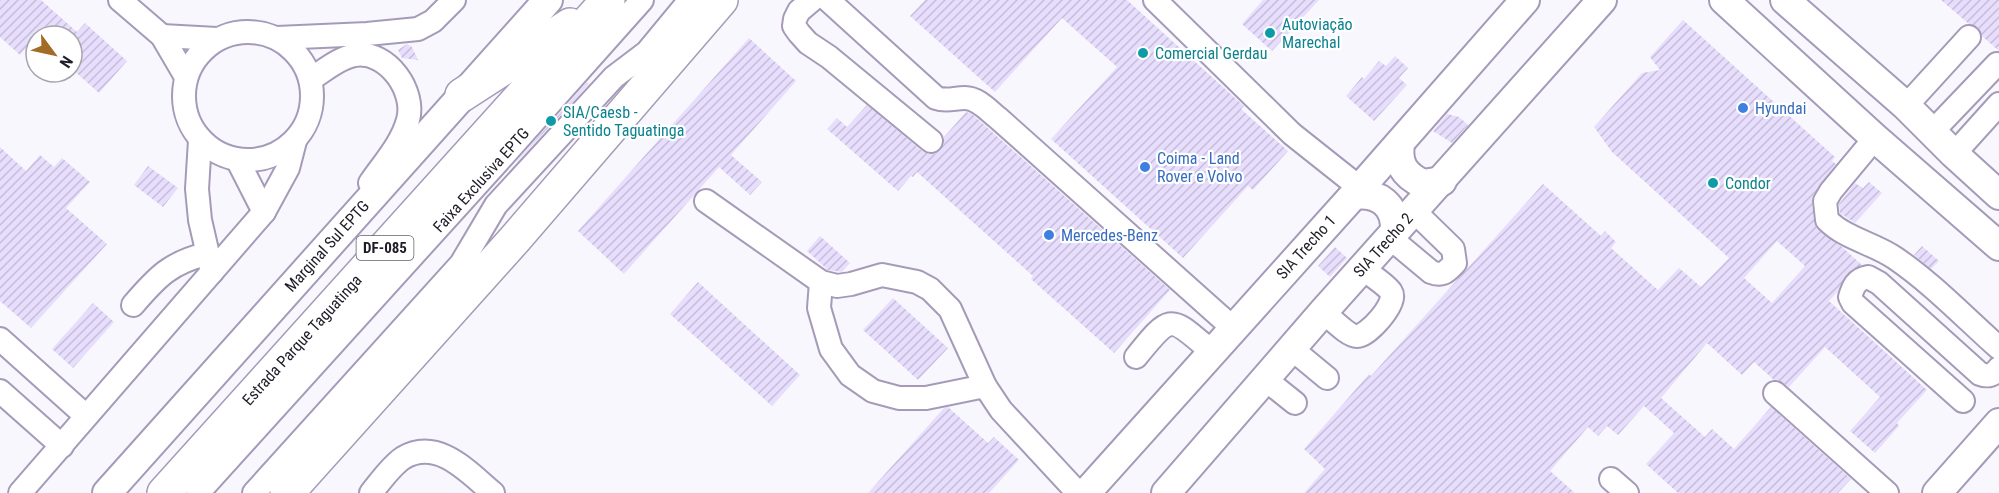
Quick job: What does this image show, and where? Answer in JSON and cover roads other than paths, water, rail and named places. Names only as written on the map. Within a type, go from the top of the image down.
[{"type":"highway","points":[[462,95],[607,2]]},
{"type":"highway","name":"Estrada Parque Taguatinga","points":[[164,493],[607,2]]},
{"type":"highway","points":[[288,493],[515,240],[711,5]]},
{"type":"main road","name":"Marginal Sul EPTG","points":[[106,493],[548,0]]},
{"type":"main road","name":"SIA Trecho 1","points":[[1086,493],[1525,0]]},
{"type":"main road","name":"SIA Trecho 2","points":[[1166,493],[1323,312],[1602,0]]},
{"type":"main road","points":[[1725,0],[1875,138],[1999,246]]},
{"type":"main road","points":[[1785,0],[1905,106],[1999,195]]},
{"type":"main road","points":[[1400,143],[1398,155],[1400,164],[1406,173],[1423,184],[1442,181]]},
{"type":"main road","points":[[1357,191],[1379,199],[1390,207],[1400,226]]},
{"type":"main road","points":[[1936,493],[1999,423]]},
{"type":"lane","points":[[120,0],[162,36],[186,78]]},
{"type":"lane","points":[[277,38],[378,34],[418,29],[433,21],[454,0]]},
{"type":"lane","name":"Faixa Exclusiva EPTG","points":[[198,493],[642,0]]},
{"type":"lane","points":[[812,0],[795,19],[794,26],[799,33],[808,43],[829,57],[932,141]]},
{"type":"lane","points":[[828,0],[936,98],[943,101],[970,99],[998,118],[1233,328]]},
{"type":"lane","points":[[1155,0],[1292,134],[1357,191]]},
{"type":"lane","name":"Faixa Exclusiva EPTG","points":[[254,493],[461,264],[496,205],[614,77],[711,5]]},
{"type":"lane","points":[[237,32],[258,32],[277,38],[293,48],[304,62],[311,79],[313,101],[308,123],[295,141],[278,154],[259,160],[238,160],[218,153],[200,140],[188,121],[184,99],[186,78],[193,62],[217,39],[237,32]]},
{"type":"lane","points":[[162,36],[217,39]]},
{"type":"lane","points":[[1905,106],[1968,37]]},
{"type":"lane","points":[[311,79],[340,61],[356,55],[371,56],[388,66],[400,79],[409,100],[409,119],[402,137],[338,233]]},
{"type":"lane","points":[[1932,132],[1997,64]]},
{"type":"lane","points":[[1954,154],[1999,105]]},
{"type":"lane","points":[[1875,138],[1831,191],[1826,201],[1827,220],[1836,229],[1892,256],[1913,271],[1999,348]]},
{"type":"lane","points":[[200,140],[197,189],[210,263]]},
{"type":"lane","points":[[20,493],[87,416],[210,263],[264,212],[288,168],[295,141]]},
{"type":"lane","points":[[238,160],[264,212]]},
{"type":"lane","points":[[706,201],[821,282],[837,286],[882,275],[917,282],[930,289],[950,309],[985,386],[1001,410],[1078,493]]},
{"type":"lane","points":[[134,305],[156,278],[186,259],[210,263]]},
{"type":"lane","points":[[1323,312],[1351,334],[1358,337],[1365,335],[1390,306],[1393,299],[1391,292],[1362,268]]},
{"type":"lane","points":[[1963,401],[1853,303],[1850,297],[1857,282],[1868,277],[1879,283],[1980,374],[1990,375],[1999,368]]},
{"type":"lane","points":[[821,282],[819,308],[831,349],[850,375],[873,391],[899,398],[926,398],[985,386]]},
{"type":"lane","points":[[1136,357],[1161,328],[1172,324],[1179,325],[1212,352]]},
{"type":"lane","points":[[0,339],[87,416]]},
{"type":"lane","points":[[1292,349],[1327,378]]},
{"type":"lane","points":[[1265,379],[1295,404]]},
{"type":"lane","points":[[0,391],[62,446]]},
{"type":"lane","points":[[1775,393],[1887,493]]},
{"type":"lane","points":[[371,493],[404,458],[420,453],[439,452],[455,461],[493,493]]},
{"type":"place","name":"Autoviação Marechal","points":[[1270,33]]},
{"type":"place","name":"Comercial Gerdau","points":[[1143,53]]},
{"type":"place","name":"Hyundai","points":[[1743,108]]},
{"type":"place","name":"SIA/Caesb - Sentido Taguatinga","points":[[551,121]]},
{"type":"place","name":"Coima - Land Rover e Volvo","points":[[1145,167]]},
{"type":"place","name":"Condor","points":[[1713,183]]},
{"type":"place","name":"Mercedes-Benz","points":[[1049,235]]}]
